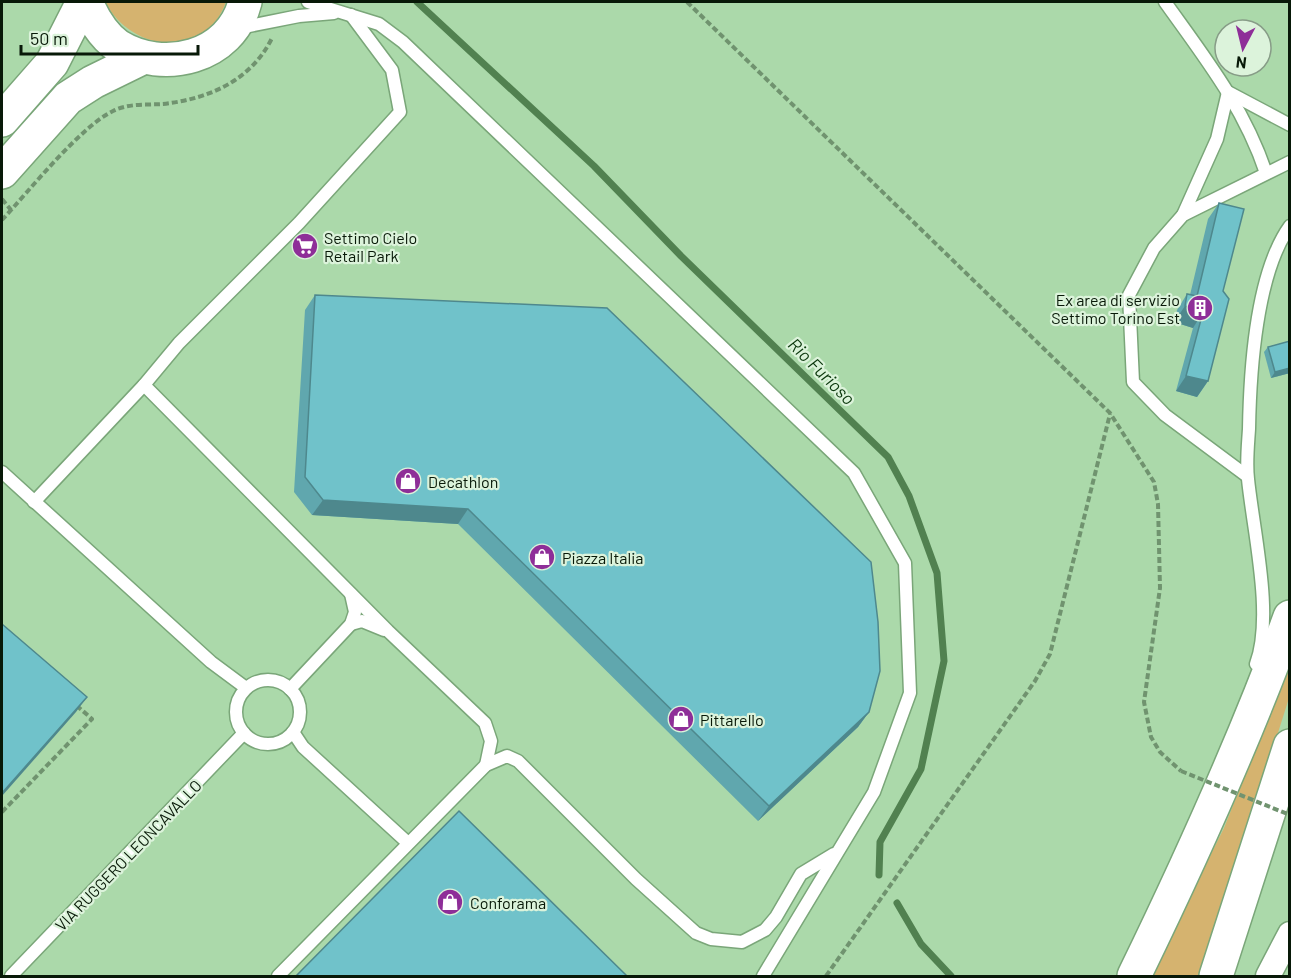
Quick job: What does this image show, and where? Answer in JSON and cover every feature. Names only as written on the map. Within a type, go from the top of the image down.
[{"type":"main road","points":[[84,2],[96,24],[116,45],[142,58],[166,61],[191,58],[213,47],[238,16]]},
{"type":"main road","points":[[2,120],[52,63],[84,2]]},
{"type":"main road","points":[[2,172],[68,98],[93,82],[142,58]]},
{"type":"main road","points":[[1134,976],[1239,750],[1290,617]]},
{"type":"main road","points":[[1216,976],[1290,746]]},
{"type":"street","points":[[1268,976],[1290,934]]},
{"type":"lane","points":[[308,2],[379,24],[403,42],[854,473],[905,563],[910,693],[874,792],[763,976]]},
{"type":"lane","points":[[1165,2],[1228,92],[1254,136],[1266,173]]},
{"type":"lane","points":[[238,16],[276,21],[345,14]]},
{"type":"lane","points":[[34,502],[144,385],[179,343],[299,223],[400,112],[392,70],[345,14]]},
{"type":"lane","points":[[1228,92],[1290,124]]},
{"type":"lane","points":[[1228,92],[1217,139],[1183,215],[1154,248],[1129,295],[1133,382],[1165,415],[1247,476]]},
{"type":"lane","points":[[1183,215],[1290,162]]},
{"type":"lane","points":[[1250,681],[1262,644],[1263,628],[1247,476],[1256,325],[1279,241],[1290,226]]},
{"type":"lane","points":[[144,385],[388,631],[485,723],[490,741],[486,765]]},
{"type":"lane","points":[[2,472],[211,662],[246,688]]},
{"type":"lane","points":[[290,689],[351,624],[355,612],[350,593]]},
{"type":"lane","points":[[351,624],[362,621],[388,631]]},
{"type":"lane","points":[[264,680],[275,680],[290,689],[298,701],[300,712],[292,732],[284,739],[263,743],[244,733],[236,715],[240,696],[246,688],[264,680]]},
{"type":"lane","points":[[292,732],[303,747],[408,843]]},
{"type":"lane","name":"VIA RUGGERO LEONCAVALLO","points":[[10,976],[244,733]]},
{"type":"lane","points":[[1186,868],[1204,800],[1225,746]]},
{"type":"lane","points":[[278,976],[486,765],[507,756],[518,761],[636,879],[696,933],[711,939],[742,942],[765,930],[776,917],[801,874],[838,852]]},
{"type":"path","points":[[687,2],[1110,413],[1154,482],[1156,493],[1160,588],[1144,702],[1151,736],[1160,752],[1180,771],[1290,815]]},
{"type":"path","points":[[2,220],[87,131],[113,111],[134,105],[165,104],[207,96],[232,84],[267,47],[276,21]]},
{"type":"path","points":[[2,199],[11,210]]},
{"type":"path","points":[[826,976],[1029,690],[1050,654],[1110,413]]},
{"type":"path","points":[[2,812],[92,719],[67,697]]},
{"type":"shaded area","points":[[105,2],[226,2],[216,21],[202,34],[186,41],[168,43],[150,40],[132,32],[117,19]]},
{"type":"shaded area","points":[[1289,665],[1289,698],[1201,976],[1150,976],[1224,828]]},
{"type":"building","name":"Ex area di servizio Settimo Torino Est","points":[[1219,203],[1244,209],[1223,291],[1229,299],[1208,381],[1186,376],[1203,312],[1185,306],[1187,294],[1197,296]]},
{"type":"building","points":[[315,295],[607,308],[871,562],[878,622],[880,671],[869,712],[769,806],[468,509],[323,500],[305,477]]},
{"type":"building","points":[[1290,341],[1290,368],[1275,372],[1268,347]]},
{"type":"building","points":[[2,624],[87,697],[2,793]]},
{"type":"building","name":"Conforama","points":[[459,811],[627,976],[296,976]]},
{"type":"waterway","name":"Rio Furioso","points":[[417,2],[594,166],[681,256],[888,457],[909,496],[937,573],[944,661],[921,769],[880,842],[879,875]]},
{"type":"waterway","name":"Rio Furioso","points":[[897,903],[921,944],[951,976]]},
{"type":"place","name":"Settimo Cielo Retail Park","points":[[305,246]]},
{"type":"place","name":"Ex area di servizio Settimo Torino Est","points":[[1200,308]]},
{"type":"place","name":"Decathlon","points":[[408,481]]},
{"type":"place","name":"Piazza Italia","points":[[542,557]]},
{"type":"place","name":"Pittarello","points":[[681,719]]},
{"type":"place","name":"Conforama","points":[[450,902]]}]
